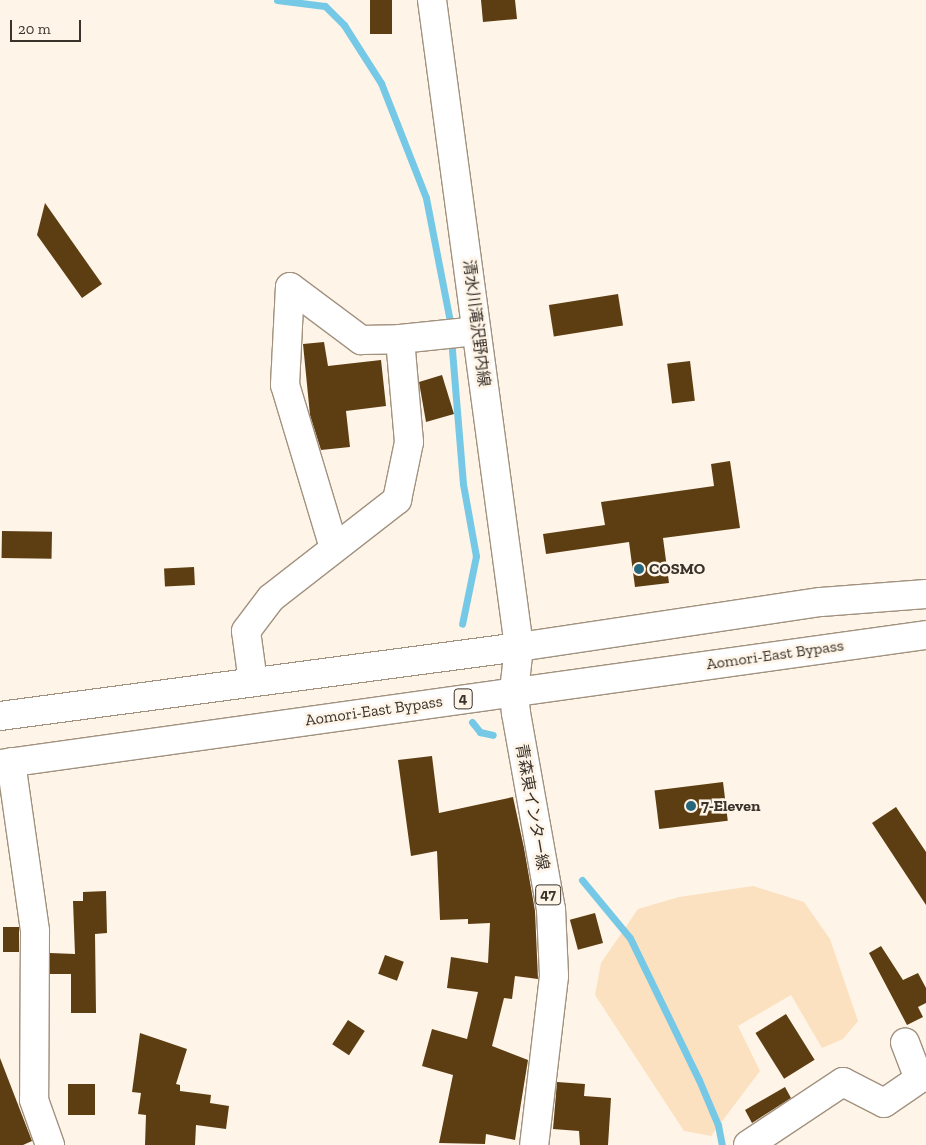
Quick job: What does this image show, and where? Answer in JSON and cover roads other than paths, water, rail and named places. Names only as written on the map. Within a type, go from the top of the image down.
[{"type":"main road","name":"清水川滝沢野内線","points":[[432,0],[457,333],[519,647]]},
{"type":"main road","points":[[334,548],[285,385],[290,287],[361,340],[400,339],[457,333]]},
{"type":"main road","points":[[253,682],[246,631],[271,598],[397,500],[409,442],[400,339]]},
{"type":"main road","points":[[0,716],[519,647],[821,602],[926,594]]},
{"type":"main road","name":"Aomori-East Bypass","points":[[5,763],[926,635]]},
{"type":"main road","name":"青森東インター線","points":[[519,647],[514,692],[532,814],[551,909],[554,966],[534,1145]]},
{"type":"main road","points":[[5,763],[35,931],[34,1100],[50,1145]]},
{"type":"main road","points":[[748,1145],[843,1082],[884,1104],[920,1079],[905,1043]]},
{"type":"waterway","points":[[277,0],[325,6],[344,25],[381,83],[426,198],[451,327]]},
{"type":"waterway","points":[[451,338],[463,484],[476,556],[462,624]]},
{"type":"waterway","points":[[472,722],[480,732],[493,735]]},
{"type":"waterway","points":[[582,880],[630,938],[699,1080],[718,1125],[722,1145]]},
{"type":"place","name":"COSMO","points":[[639,569]]},
{"type":"place","name":"7-Eleven","points":[[691,806]]}]
